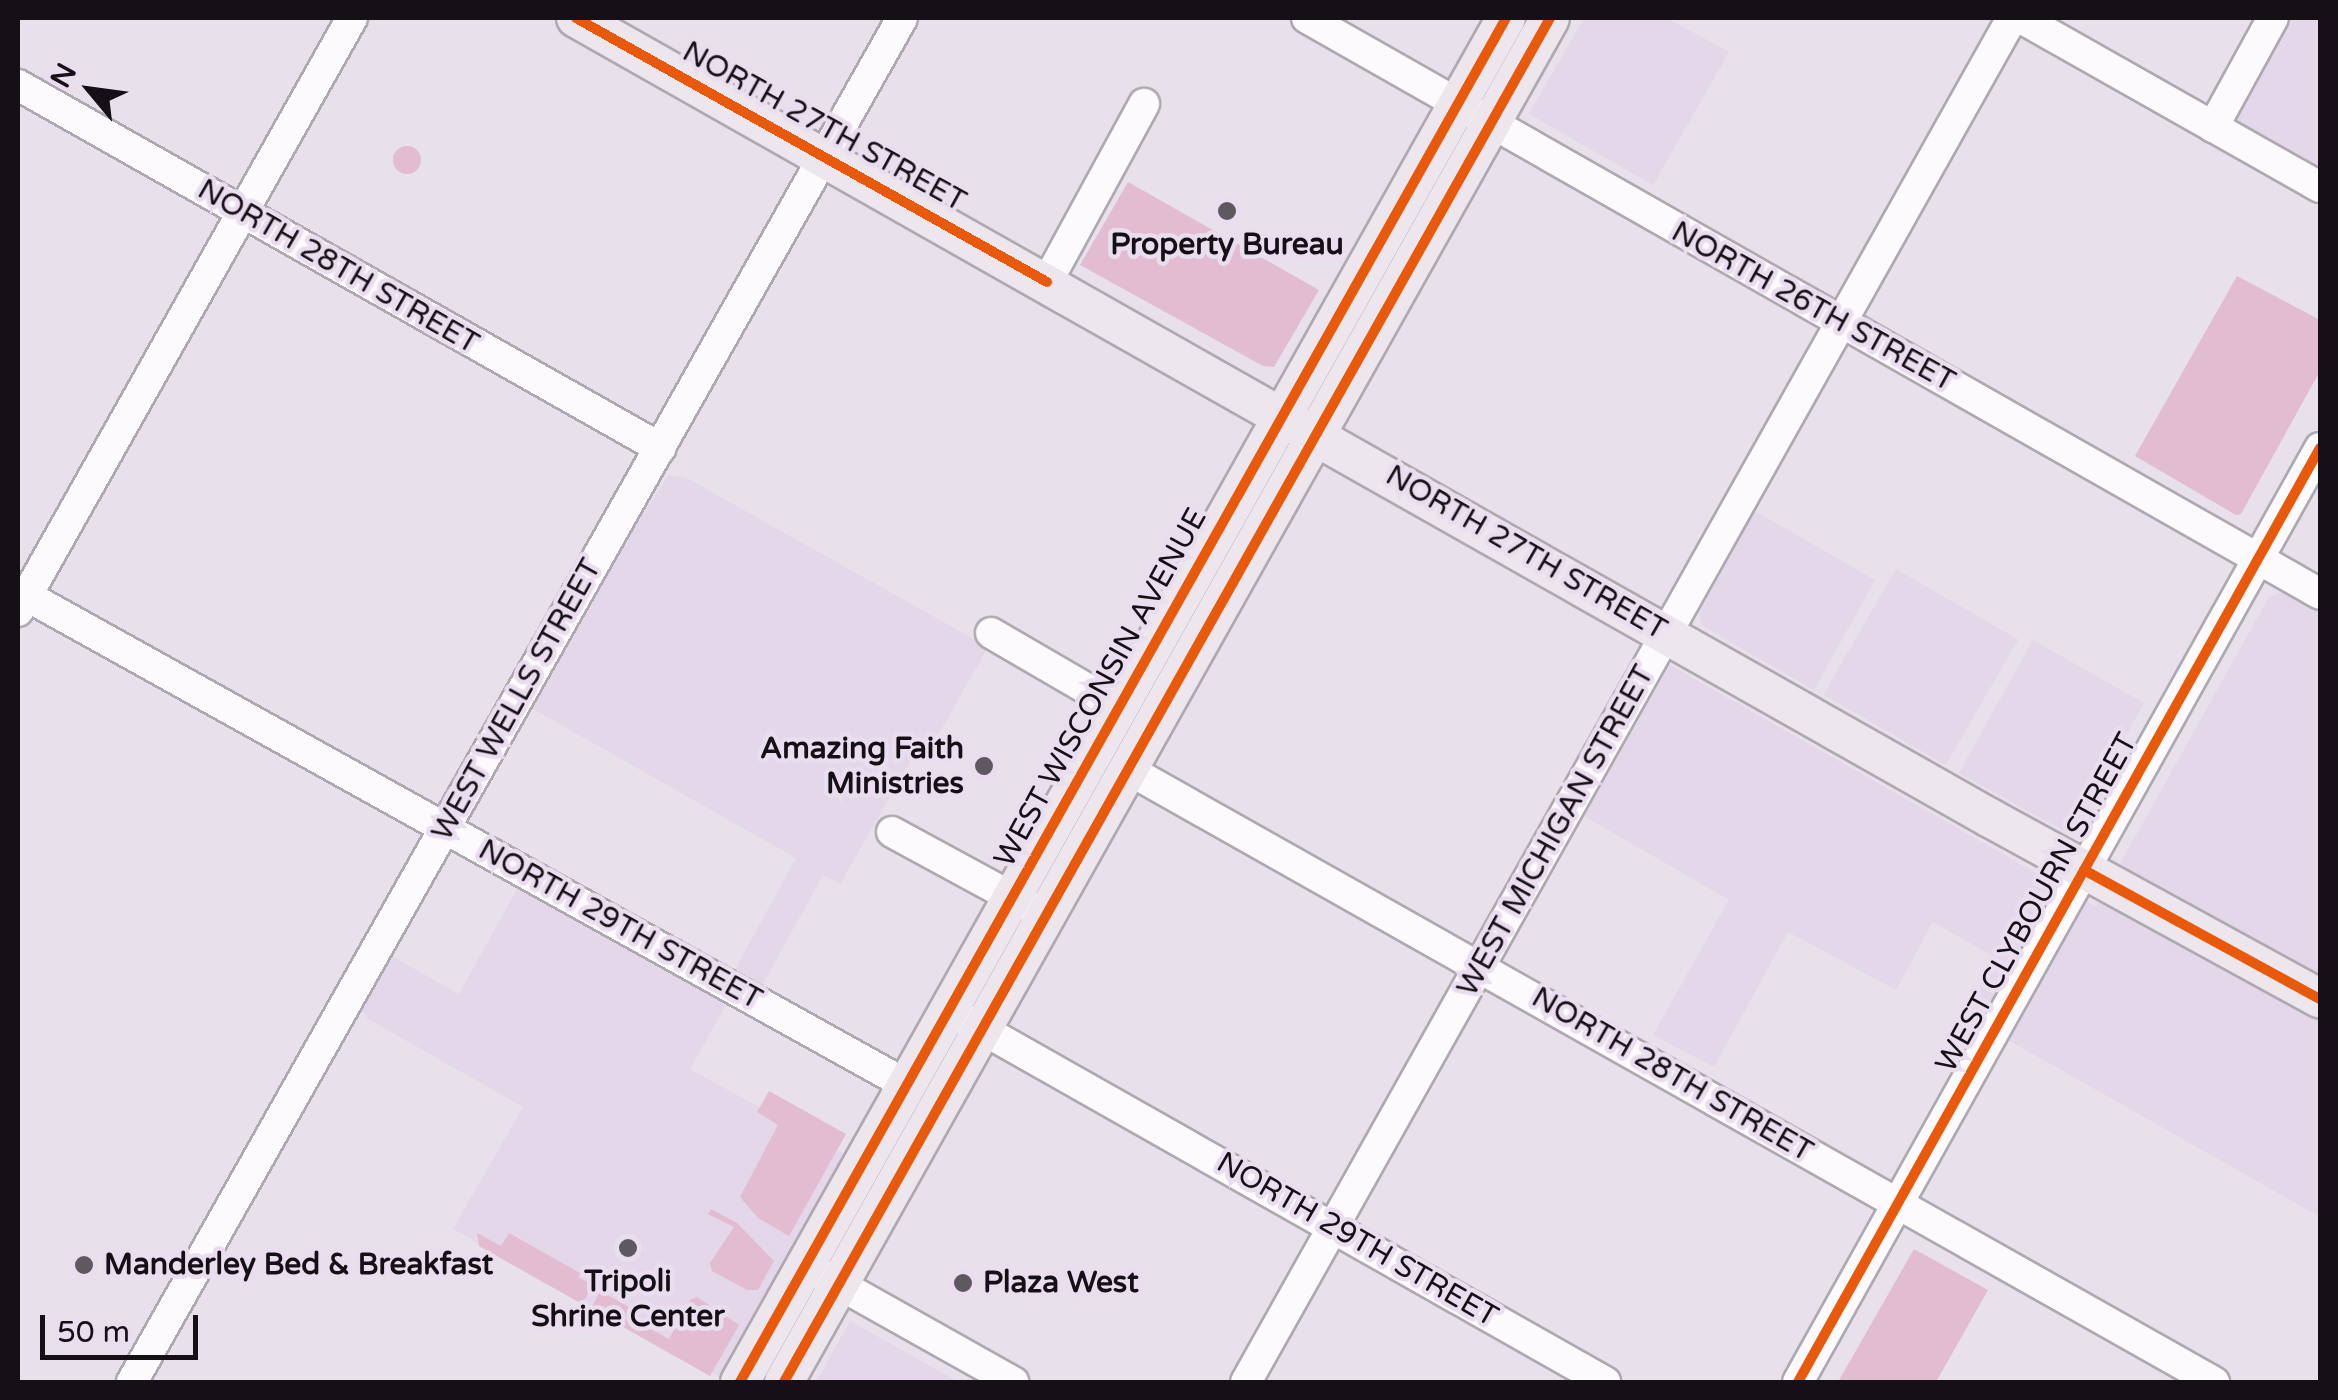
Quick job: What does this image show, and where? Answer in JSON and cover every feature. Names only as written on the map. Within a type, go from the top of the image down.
[{"type":"main road","name":"NORTH 27TH STREET","points":[[576,18],[825,155],[2084,870],[2320,999]]},
{"type":"main road","name":"WEST WISCONSIN AVENUE","points":[[740,1382],[823,1275],[1029,907],[1118,707],[1506,18]]},
{"type":"main road","name":"WEST WISCONSIN AVENUE","points":[[1029,907],[1129,770],[1550,18]]},
{"type":"main road","points":[[1129,770],[1124,742],[1140,704],[1137,674]]},
{"type":"main road","name":"WEST WISCONSIN AVENUE","points":[[784,1382],[823,1275],[908,1085],[966,1020]]},
{"type":"street","points":[[20,599],[352,18]]},
{"type":"street","name":"WEST WELLS STREET","points":[[140,1380],[445,828],[902,18]]},
{"type":"street","name":"NORTH 26TH STREET","points":[[1307,18],[2320,594]]},
{"type":"street","name":"WEST MICHIGAN STREET","points":[[1246,1382],[2012,18]]},
{"type":"street","points":[[2022,18],[2320,187]]},
{"type":"street","points":[[2213,127],[2273,18]]},
{"type":"street","name":"NORTH 28TH STREET","points":[[18,84],[660,448]]},
{"type":"street","points":[[1047,282],[1144,104]]},
{"type":"street","name":"WEST CLYBOURN STREET","points":[[1798,1382],[2320,448]]},
{"type":"street","name":"NORTH 29TH STREET","points":[[20,599],[445,828],[908,1085]]},
{"type":"street","points":[[991,633],[1118,707]]},
{"type":"street","name":"NORTH 28TH STREET","points":[[1129,770],[2214,1382]]},
{"type":"street","points":[[892,832],[1029,907]]},
{"type":"street","name":"NORTH 29TH STREET","points":[[966,1020],[1605,1382]]},
{"type":"street","points":[[823,1275],[1012,1382]]},
{"type":"street","points":[[2149,1348],[2168,1382]]},
{"type":"shaded area","points":[[1584,18],[1667,18],[1729,52],[1653,185],[1529,114]]},
{"type":"shaded area","points":[[2282,18],[2320,18],[2320,171],[2227,119]]},
{"type":"shaded area","points":[[407,146],[417,150],[421,160],[417,170],[407,174],[397,170],[393,160],[397,150]]},
{"type":"shaded area","points":[[1128,182],[1319,290],[1274,367],[1263,366],[1080,265]]},
{"type":"shaded area","points":[[2237,276],[2320,320],[2320,371],[2241,514],[2236,515],[2135,456]]},
{"type":"shaded area","points":[[669,475],[685,477],[988,647],[924,760],[914,755],[840,884],[823,875],[760,989],[733,973],[796,858],[531,708],[631,532]]},
{"type":"shaded area","points":[[1755,511],[1875,580],[1814,690],[1701,625],[1699,613]]},
{"type":"shaded area","points":[[1896,569],[2018,639],[1946,765],[1824,695]]},
{"type":"shaded area","points":[[2284,591],[2320,611],[2320,1217],[1964,1015],[1996,958],[1933,922],[1896,990],[1788,932],[1714,1067],[1653,1035],[1729,900],[1584,816],[1670,665],[2096,907],[2269,597]]},
{"type":"shaded area","points":[[2033,640],[2144,703],[2072,831],[2064,831],[1959,773]]},
{"type":"shaded area","points":[[519,886],[727,1003],[690,1069],[846,1155],[721,1378],[453,1229],[523,1107],[368,1019],[362,1010],[392,956],[459,994]]},
{"type":"shaded area","points":[[769,1091],[846,1134],[789,1236],[758,1218],[740,1197],[778,1125],[757,1112]]},
{"type":"shaded area","points":[[711,1209],[737,1223],[774,1261],[758,1290],[747,1290],[712,1271],[710,1263],[734,1227],[708,1214]]},
{"type":"shaded area","points":[[477,1233],[501,1246],[509,1233],[580,1273],[578,1277],[593,1285],[582,1304],[479,1246]]},
{"type":"shaded area","points":[[1914,1249],[1988,1290],[1936,1382],[1838,1382]]},
{"type":"shaded area","points":[[600,1291],[636,1311],[632,1319],[669,1339],[690,1300],[697,1297],[739,1325],[710,1376],[591,1309]]},
{"type":"shaded area","points":[[850,1321],[959,1382],[816,1382]]},
{"type":"cycle path","points":[[576,18],[1047,282]]},
{"type":"cycle path","points":[[740,1382],[1506,18]]},
{"type":"cycle path","points":[[784,1382],[1550,18]]},
{"type":"cycle path","points":[[1798,1382],[2320,448]]},
{"type":"cycle path","points":[[2084,870],[2320,999]]},
{"type":"place","name":"Property Bureau","points":[[1227,211]]},
{"type":"place","name":"Amazing Faith Ministries","points":[[984,766]]},
{"type":"place","name":"Tripoli Shrine Center","points":[[628,1248]]},
{"type":"place","name":"Manderley Bed & Breakfast","points":[[84,1265]]},
{"type":"place","name":"Plaza West","points":[[963,1283]]}]
